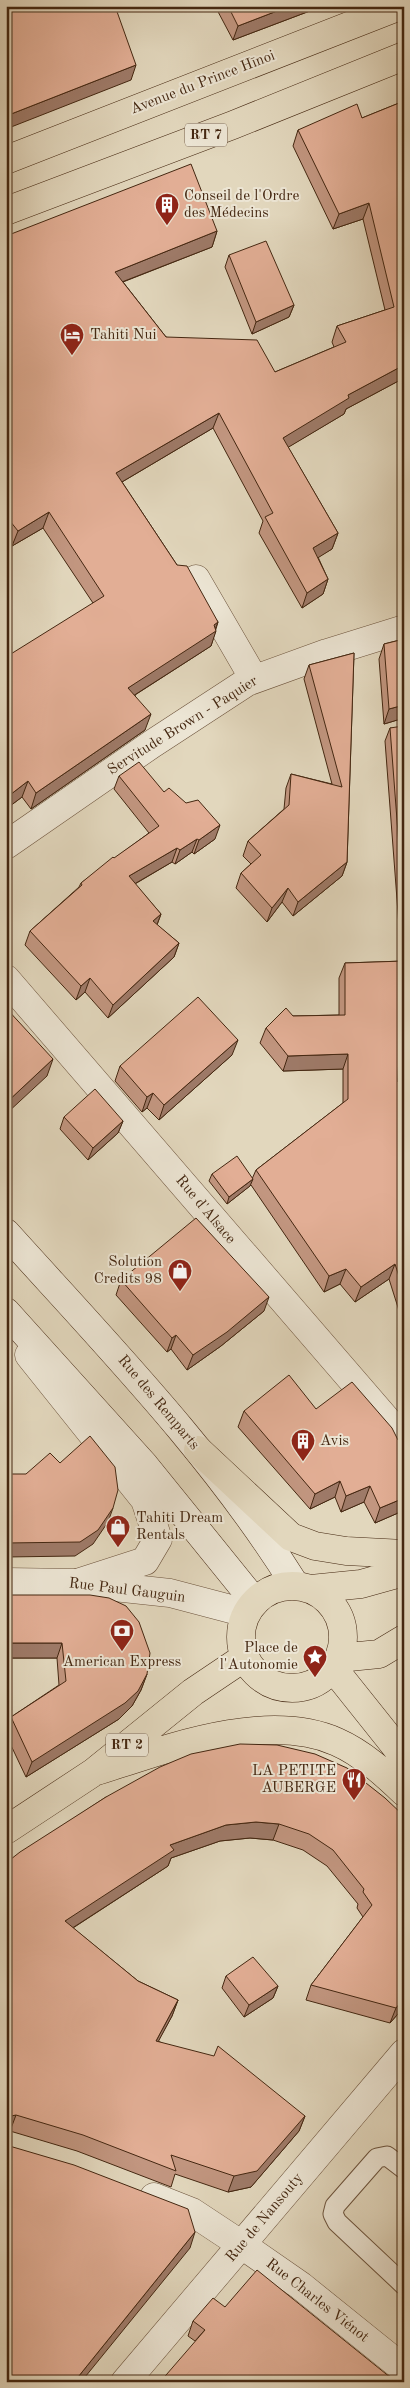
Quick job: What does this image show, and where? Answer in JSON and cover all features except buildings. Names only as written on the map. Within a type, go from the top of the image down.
[{"type":"main road","name":"Avenue du Prince Hīnoi","points":[[6,160],[400,6]]},
{"type":"main road","name":"RT 7","points":[[6,211],[224,128],[404,56]]},
{"type":"main road","points":[[198,1450],[291,1537],[315,1546],[346,1551],[404,1554]]},
{"type":"main road","points":[[303,1587],[333,1606],[340,1618],[344,1631],[336,1663],[320,1680],[304,1687],[286,1688],[268,1683],[254,1672],[245,1657],[241,1635],[250,1608],[266,1593],[280,1587],[361,1584],[404,1572]]},
{"type":"main road","points":[[336,1663],[379,1654],[404,1639]]},
{"type":"main road","name":"RT 2","points":[[6,1830],[94,1772],[193,1692],[245,1657]]},
{"type":"main road","points":[[336,1663],[404,1758]]},
{"type":"main road","points":[[94,1772],[188,1744],[260,1729],[274,1729],[294,1731],[336,1741],[369,1762],[404,1792]]},
{"type":"street","points":[[196,579],[254,680]]},
{"type":"street","name":"Servitude Brown - Paquier","points":[[6,845],[152,744],[254,680],[327,653],[404,629]]},
{"type":"street","name":"Rue d'Alsace","points":[[6,979],[404,1440]]},
{"type":"street","name":"Rue des Remparts","points":[[6,1233],[90,1324],[198,1450],[303,1587]]},
{"type":"street","points":[[6,1312],[145,1466],[250,1608]]},
{"type":"street","points":[[6,1326],[145,1500],[158,1538],[145,1561],[78,1583]]},
{"type":"street","name":"Rue Paul Gauguin","points":[[6,1582],[78,1583],[170,1593],[250,1608]]},
{"type":"street","name":"Rue de Nansouty","points":[[125,2382],[404,2053]]},
{"type":"street","name":"Rue Charles Viénot","points":[[128,2187],[192,2212],[301,2286],[404,2369]]},
{"type":"lane","points":[[404,2169],[387,2156],[377,2158],[334,2206],[333,2214],[337,2222],[404,2285]]},
{"type":"place","name":"Conseil de l'Ordre des Médecins","points":[[167,226]]},
{"type":"place","name":"Tahiti Nui","points":[[72,356]]},
{"type":"place","name":"Solution Credits 98","points":[[180,1292]]},
{"type":"place","name":"Avis","points":[[303,1462]]},
{"type":"place","name":"Tahiti Dream Rentals","points":[[118,1548]]},
{"type":"place","name":"American Express","points":[[122,1652]]},
{"type":"place","name":"Place de l'Autonomie","points":[[315,1678]]},
{"type":"place","name":"LA PETITE AUBERGE","points":[[354,1801]]}]
